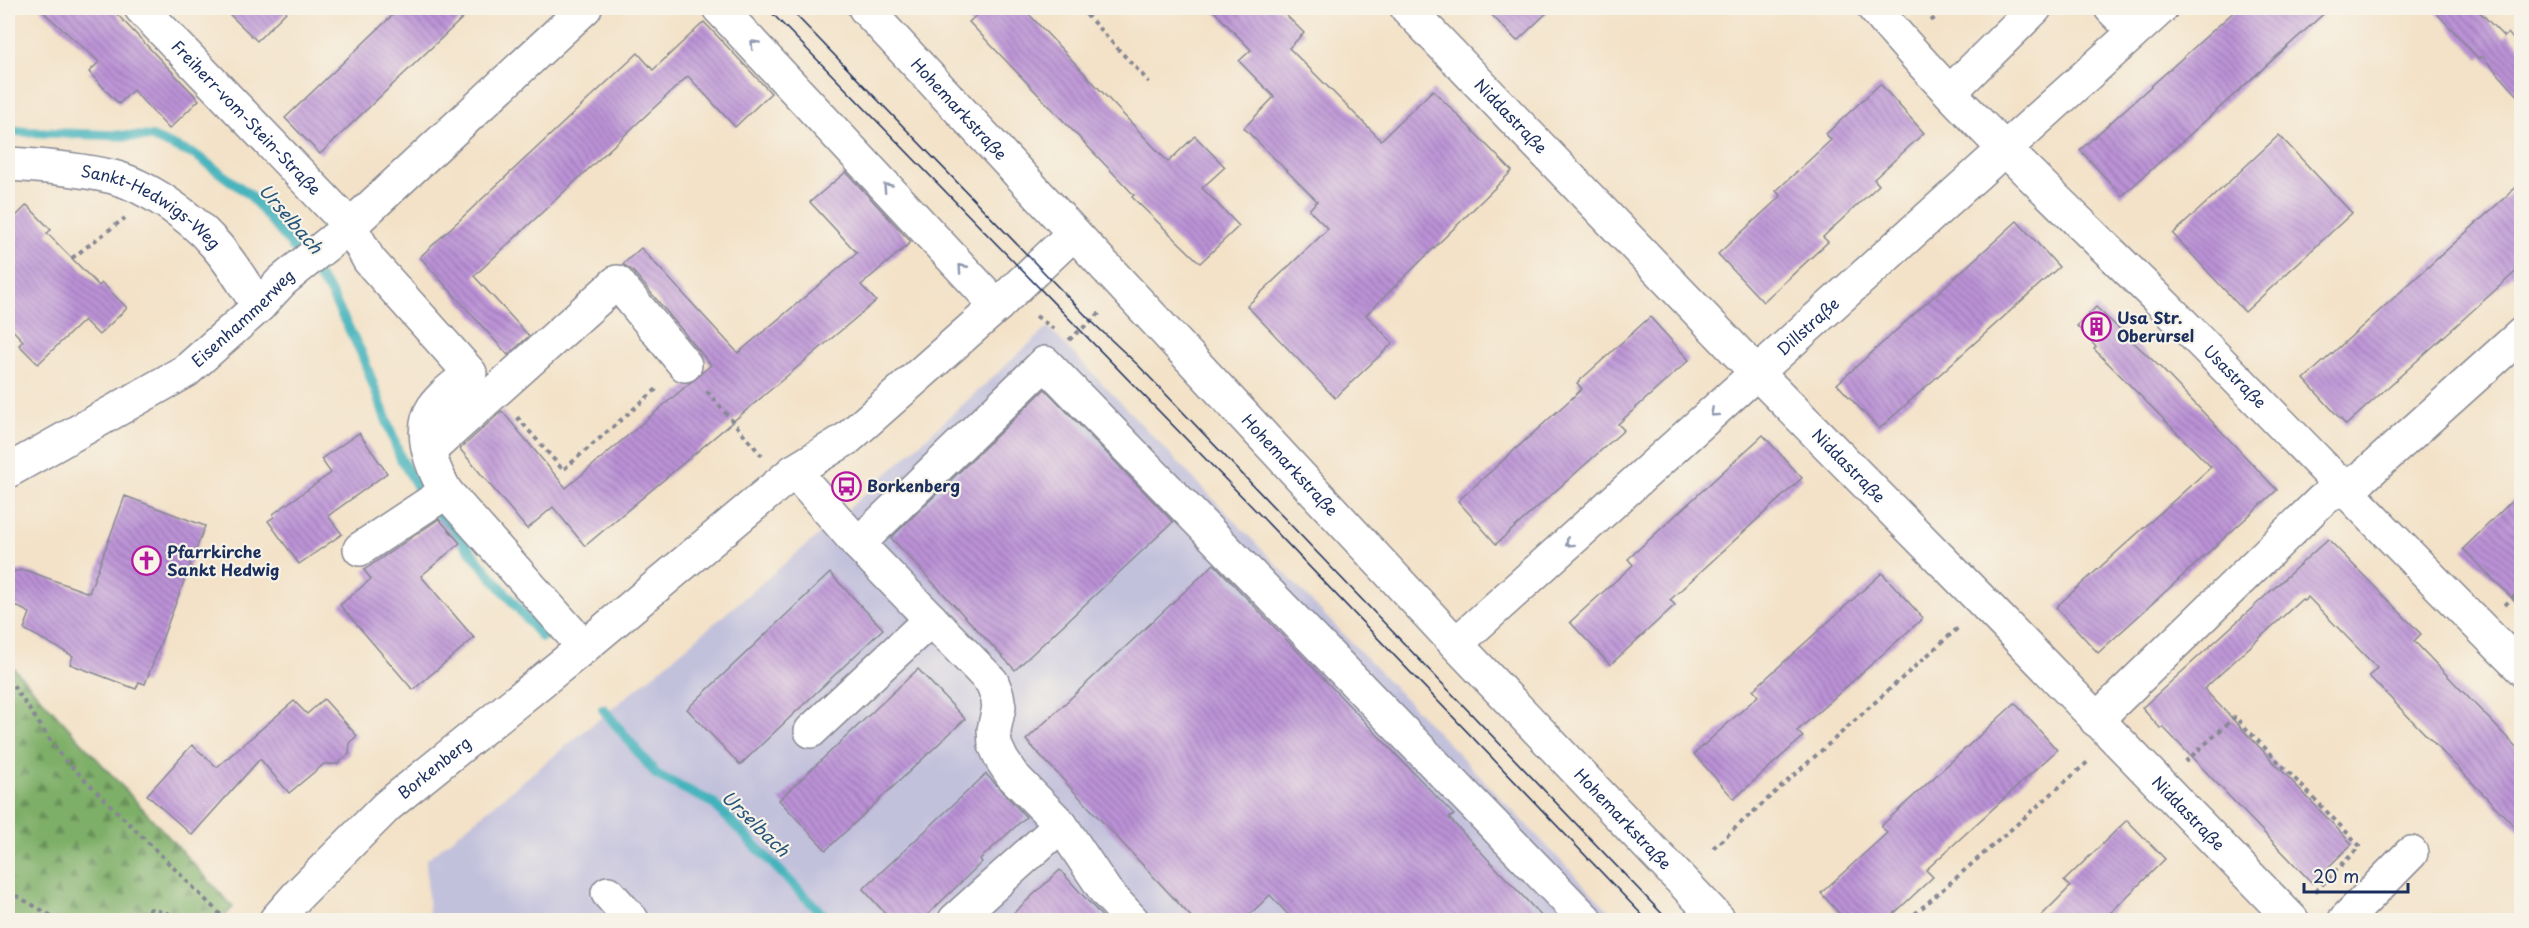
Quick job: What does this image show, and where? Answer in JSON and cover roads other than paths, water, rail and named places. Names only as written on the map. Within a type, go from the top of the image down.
[{"type":"street","name":"Freiherr-vom-Stein-Straße","points":[[141,8],[350,226],[369,260],[471,373],[445,394],[432,410],[426,432],[430,450]]},
{"type":"street","name":"Eisenhammerweg","points":[[8,471],[186,371],[259,306],[282,281],[350,226],[585,8]]},
{"type":"street","points":[[719,8],[997,306]]},
{"type":"street","name":"Hohemarkstraße","points":[[865,8],[1456,644],[1719,921]]},
{"type":"street","name":"Niddastraße","points":[[1407,8],[1758,374],[2291,919]]},
{"type":"street","name":"Usastraße","points":[[1874,8],[1905,46],[1950,92],[2168,309],[2522,669]]},
{"type":"street","points":[[1950,92],[2035,8]]},
{"type":"street","points":[[2111,8],[2134,31]]},
{"type":"street","name":"Dillstraße","points":[[1456,644],[1758,374],[2161,8]]},
{"type":"street","name":"Sankt-Hedwigs-Weg","points":[[8,164],[114,177],[154,196],[185,216],[214,242],[259,306]]},
{"type":"street","name":"Borkenberg","points":[[276,921],[298,895],[387,806],[584,647],[794,471],[848,438],[997,306],[1074,233]]},
{"type":"street","points":[[584,647],[446,492],[434,470],[430,450],[617,282],[685,365]]},
{"type":"street","points":[[2105,729],[2321,501],[2341,486],[2362,478],[2522,334]]},
{"type":"street","points":[[858,544],[1045,363],[1586,921]]},
{"type":"street","points":[[794,471],[858,544],[992,682],[998,695],[999,707],[994,730],[995,745],[1002,760],[1012,775],[1061,825],[1106,892],[1132,921]]},
{"type":"street","points":[[360,549],[446,492]]},
{"type":"street","points":[[812,731],[931,619]]},
{"type":"street","points":[[955,921],[1061,825]]},
{"type":"street","points":[[2345,921],[2411,853]]},
{"type":"street","points":[[608,893],[632,921]]},
{"type":"waterway","name":"Urselbach","points":[[8,131],[152,137],[197,156],[250,195],[329,290],[361,352],[401,459],[422,494]]},
{"type":"waterway","name":"Urselbach","points":[[437,511],[542,637]]},
{"type":"waterway","name":"Urselbach","points":[[603,709],[657,775],[713,803],[828,920]]},
{"type":"tram line","points":[[767,8],[1262,517],[1647,920]]},
{"type":"tram line","points":[[789,8],[1091,321],[1138,365],[1668,920]]},
{"type":"place","name":"Usa Str. Oberursel","points":[[2096,327]]},
{"type":"place","name":"Borkenberg","points":[[846,486]]},
{"type":"place","name":"Pfarrkirche Sankt Hedwig","points":[[146,561]]}]
